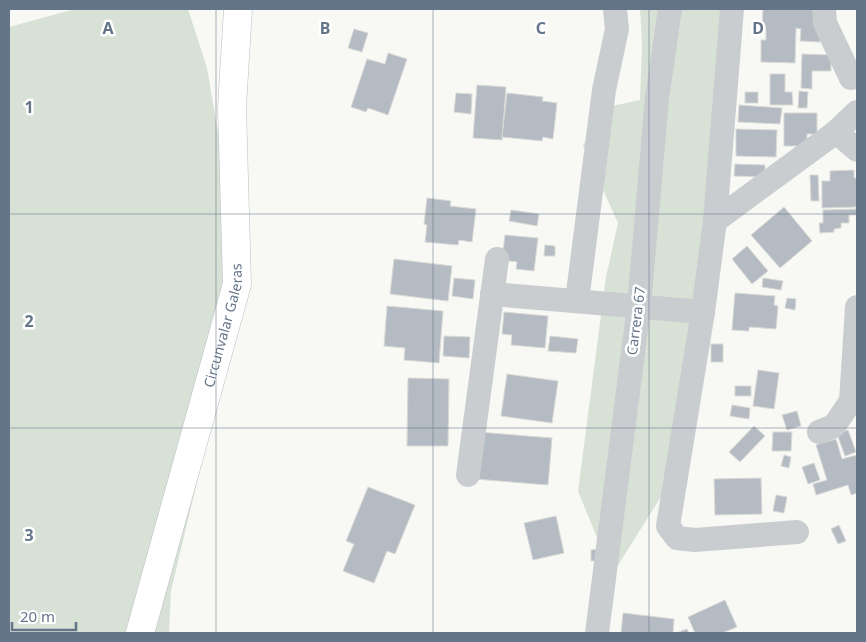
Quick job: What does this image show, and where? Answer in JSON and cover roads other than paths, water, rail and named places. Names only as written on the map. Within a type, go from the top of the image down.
[{"type":"main road","name":"Circunvalar Galeras","points":[[140,633],[237,284],[232,107],[238,9]]},
{"type":"street","points":[[576,301],[604,90],[616,29],[615,9]]},
{"type":"street","name":"Carrera 67","points":[[596,633],[639,306],[657,98],[670,9]]},
{"type":"street","points":[[732,9],[715,221],[703,312],[668,526],[677,538],[696,540],[798,532]]},
{"type":"street","points":[[824,9],[825,23],[851,78]]},
{"type":"street","points":[[715,221],[836,132],[857,112]]},
{"type":"street","points":[[836,132],[857,150]]},
{"type":"street","points":[[468,475],[497,259]]},
{"type":"street","points":[[492,294],[703,312]]},
{"type":"street","points":[[819,432],[834,426],[851,401],[857,307]]}]
